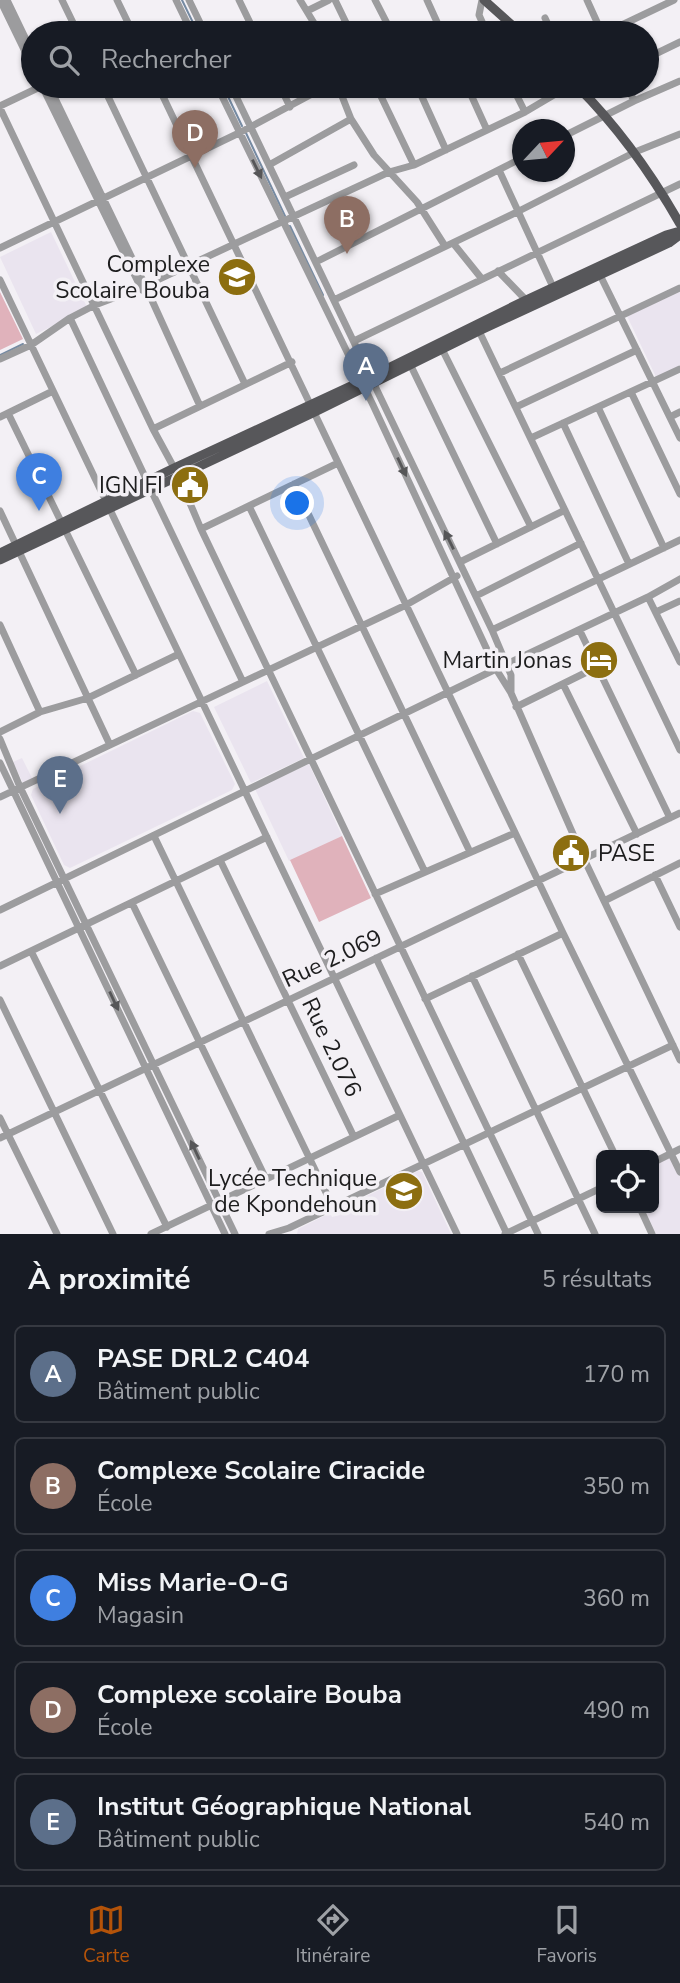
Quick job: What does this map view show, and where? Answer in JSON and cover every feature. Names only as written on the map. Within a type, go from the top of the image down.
[{"type":"main road","points":[[483,0],[507,21]]},
{"type":"main road","points":[[589,98],[635,152],[680,224]]},
{"type":"main road","points":[[372,380],[669,243],[680,233]]},
{"type":"main road","points":[[0,552],[63,527],[362,385],[553,287],[666,235],[680,233]]},
{"type":"main road","points":[[0,560],[18,547]]},
{"type":"street","points":[[0,0],[21,43]]},
{"type":"street","points":[[7,0],[21,29]]},
{"type":"street","points":[[62,0],[72,21]]},
{"type":"street","points":[[117,0],[127,21]]},
{"type":"street","points":[[176,0],[186,21]]},
{"type":"street","points":[[189,0],[199,21]]},
{"type":"street","points":[[239,0],[249,21]]},
{"type":"street","points":[[300,0],[313,21]]},
{"type":"street","points":[[307,11],[329,0]]},
{"type":"street","points":[[335,0],[345,21]]},
{"type":"street","points":[[375,0],[386,21]]},
{"type":"street","points":[[427,0],[437,21]]},
{"type":"street","points":[[482,21],[479,15],[483,0]]},
{"type":"street","points":[[587,0],[598,21]]},
{"type":"street","points":[[629,21],[674,0]]},
{"type":"street","points":[[659,52],[680,42]]},
{"type":"street","points":[[659,90],[680,81]]},
{"type":"street","points":[[21,96],[0,107],[538,1234]]},
{"type":"street","points":[[48,98],[142,287],[150,297],[200,406]]},
{"type":"street","points":[[54,98],[100,200]]},
{"type":"street","points":[[109,98],[245,384]]},
{"type":"street","points":[[164,98],[627,1067],[680,1172]]},
{"type":"street","points":[[223,98],[496,669],[511,693],[584,859],[680,1060]]},
{"type":"street","points":[[237,98],[492,630],[511,675],[511,693]]},
{"type":"street","points":[[286,98],[290,107]]},
{"type":"street","points":[[0,248],[306,98]]},
{"type":"street","points":[[343,98],[351,118],[374,155],[449,245],[482,279]]},
{"type":"street","points":[[382,98],[414,165]]},
{"type":"street","points":[[422,98],[446,150]]},
{"type":"street","points":[[472,98],[487,130]]},
{"type":"street","points":[[518,98],[525,112]]},
{"type":"street","points":[[0,359],[31,345],[70,318],[95,306],[142,287],[389,172],[414,165],[549,98]]},
{"type":"street","points":[[575,130],[641,98]]},
{"type":"street","points":[[270,165],[351,118]]},
{"type":"street","points":[[334,300],[635,152],[680,134]]},
{"type":"street","points":[[316,262],[420,207],[512,164]]},
{"type":"street","points":[[285,197],[354,165]]},
{"type":"street","points":[[499,170],[553,287]]},
{"type":"street","points":[[354,341],[680,184]]},
{"type":"street","points":[[498,271],[526,300]]},
{"type":"street","points":[[600,275],[680,438]]},
{"type":"street","points":[[0,280],[457,1234]]},
{"type":"street","points":[[499,373],[680,288]]},
{"type":"street","points":[[70,318],[243,682]]},
{"type":"street","points":[[480,331],[680,750]]},
{"type":"street","points":[[442,349],[531,527]]},
{"type":"street","points":[[516,407],[637,350]]},
{"type":"street","points":[[153,429],[292,362]]},
{"type":"street","points":[[410,364],[497,544]]},
{"type":"street","points":[[531,438],[680,369]]},
{"type":"street","points":[[53,391],[4,415],[136,675]]},
{"type":"street","points":[[631,392],[680,494]]},
{"type":"street","points":[[598,407],[664,548]]},
{"type":"street","points":[[670,417],[680,412]]},
{"type":"street","points":[[563,423],[629,564]]},
{"type":"street","points":[[201,529],[338,463]]},
{"type":"street","points":[[294,484],[470,852]]},
{"type":"street","points":[[249,506],[425,872]]},
{"type":"street","points":[[0,510],[110,745]]},
{"type":"street","points":[[460,562],[565,510]]},
{"type":"street","points":[[492,630],[680,540]]},
{"type":"street","points":[[476,596],[581,543]]},
{"type":"street","points":[[0,797],[407,605],[465,573]]},
{"type":"street","points":[[0,910],[449,694],[507,663],[615,614],[680,579]]},
{"type":"street","points":[[648,597],[680,662]]},
{"type":"street","points":[[656,612],[680,601]]},
{"type":"street","points":[[0,625],[40,712]]},
{"type":"street","points":[[580,631],[670,818]]},
{"type":"street","points":[[672,645],[680,641]]},
{"type":"street","points":[[0,732],[40,712],[88,698],[179,654]]},
{"type":"street","points":[[516,707],[597,667]]},
{"type":"street","points":[[563,684],[637,834]]},
{"type":"street","points":[[669,727],[680,723]]},
{"type":"street","points":[[0,739],[17,789],[225,1234]]},
{"type":"street","points":[[0,763],[17,789]]},
{"type":"street","name":"Rue 2.069","points":[[4,1137],[680,813]]},
{"type":"street","points":[[375,894],[515,833]]},
{"type":"street","points":[[154,836],[333,1207]]},
{"type":"street","points":[[0,966],[267,837]]},
{"type":"street","name":"Rue 2.076","points":[[220,860],[354,1137]]},
{"type":"street","points":[[604,901],[680,863]]},
{"type":"street","points":[[655,875],[680,927]]},
{"type":"street","points":[[132,903],[266,1180]]},
{"type":"street","points":[[83,927],[154,1064],[236,1234]]},
{"type":"street","points":[[425,999],[563,933]]},
{"type":"street","points":[[31,951],[167,1227]]},
{"type":"street","points":[[518,954],[613,1150]]},
{"type":"street","points":[[376,958],[506,1234],[596,1190]]},
{"type":"street","points":[[472,976],[595,1234]]},
{"type":"street","points":[[0,1000],[113,1234]]},
{"type":"street","points":[[270,1234],[290,1231],[333,1207],[673,1045]]},
{"type":"street","points":[[152,1234],[400,1115]]},
{"type":"street","points":[[0,1118],[4,1137],[57,1234]]},
{"type":"street","points":[[659,1159],[680,1149]]},
{"type":"street","points":[[642,1213],[652,1234]]},
{"type":"shaded area","points":[[51,232],[88,309],[36,334],[0,257]]},
{"type":"shaded area","name":"Complexe Scolaire Bouba","points":[[246,267],[250,276],[228,287],[224,278]]},
{"type":"shaded area","points":[[0,292],[23,339],[0,350]]},
{"type":"shaded area","points":[[680,292],[680,366],[656,377],[627,316]]},
{"type":"shaded area","points":[[267,681],[304,758],[251,783],[214,707]]},
{"type":"shaded area","points":[[193,711],[200,713],[235,784],[232,790],[70,868],[64,865],[31,795],[33,789]]},
{"type":"shaded area","points":[[22,758],[32,778],[23,783],[13,762]]},
{"type":"shaded area","points":[[309,764],[342,836],[289,861],[255,789]]},
{"type":"shaded area","points":[[342,836],[371,898],[319,922],[290,860]]},
{"type":"shaded area","points":[[671,1157],[680,1176],[680,1234],[656,1234],[646,1213],[659,1213],[659,1163]]},
{"type":"shaded area","name":"Lycée Technique de Kpondehoun","points":[[418,1171],[422,1172],[451,1234],[297,1234],[298,1229],[330,1213],[332,1217],[340,1215],[338,1210]]},
{"type":"waterway","points":[[182,0],[192,21]]},
{"type":"waterway","points":[[229,98],[242,126]]},
{"type":"waterway","points":[[246,133],[285,216]]},
{"type":"waterway","points":[[290,226],[323,295]]},
{"type":"waterway","points":[[0,355],[23,344]]},
{"type":"place","name":"Complexe scolaire Bouba","points":[[195,168]]},
{"type":"place","name":"Complexe Scolaire Ciracide","points":[[347,254]]},
{"type":"place","name":"Complexe Scolaire Bouba","points":[[237,277]]},
{"type":"place","name":"PASE DRL2 C404","points":[[366,401]]},
{"type":"place","name":"IGN FI","points":[[190,485]]},
{"type":"place","name":"Miss Marie-O-G","points":[[39,511]]},
{"type":"place","name":"Martin Jonas","points":[[599,660]]},
{"type":"place","name":"Institut Géographique National","points":[[60,814]]},
{"type":"place","name":"PASE","points":[[571,853]]},
{"type":"place","name":"Lycée Technique de Kpondehoun","points":[[404,1191]]}]
